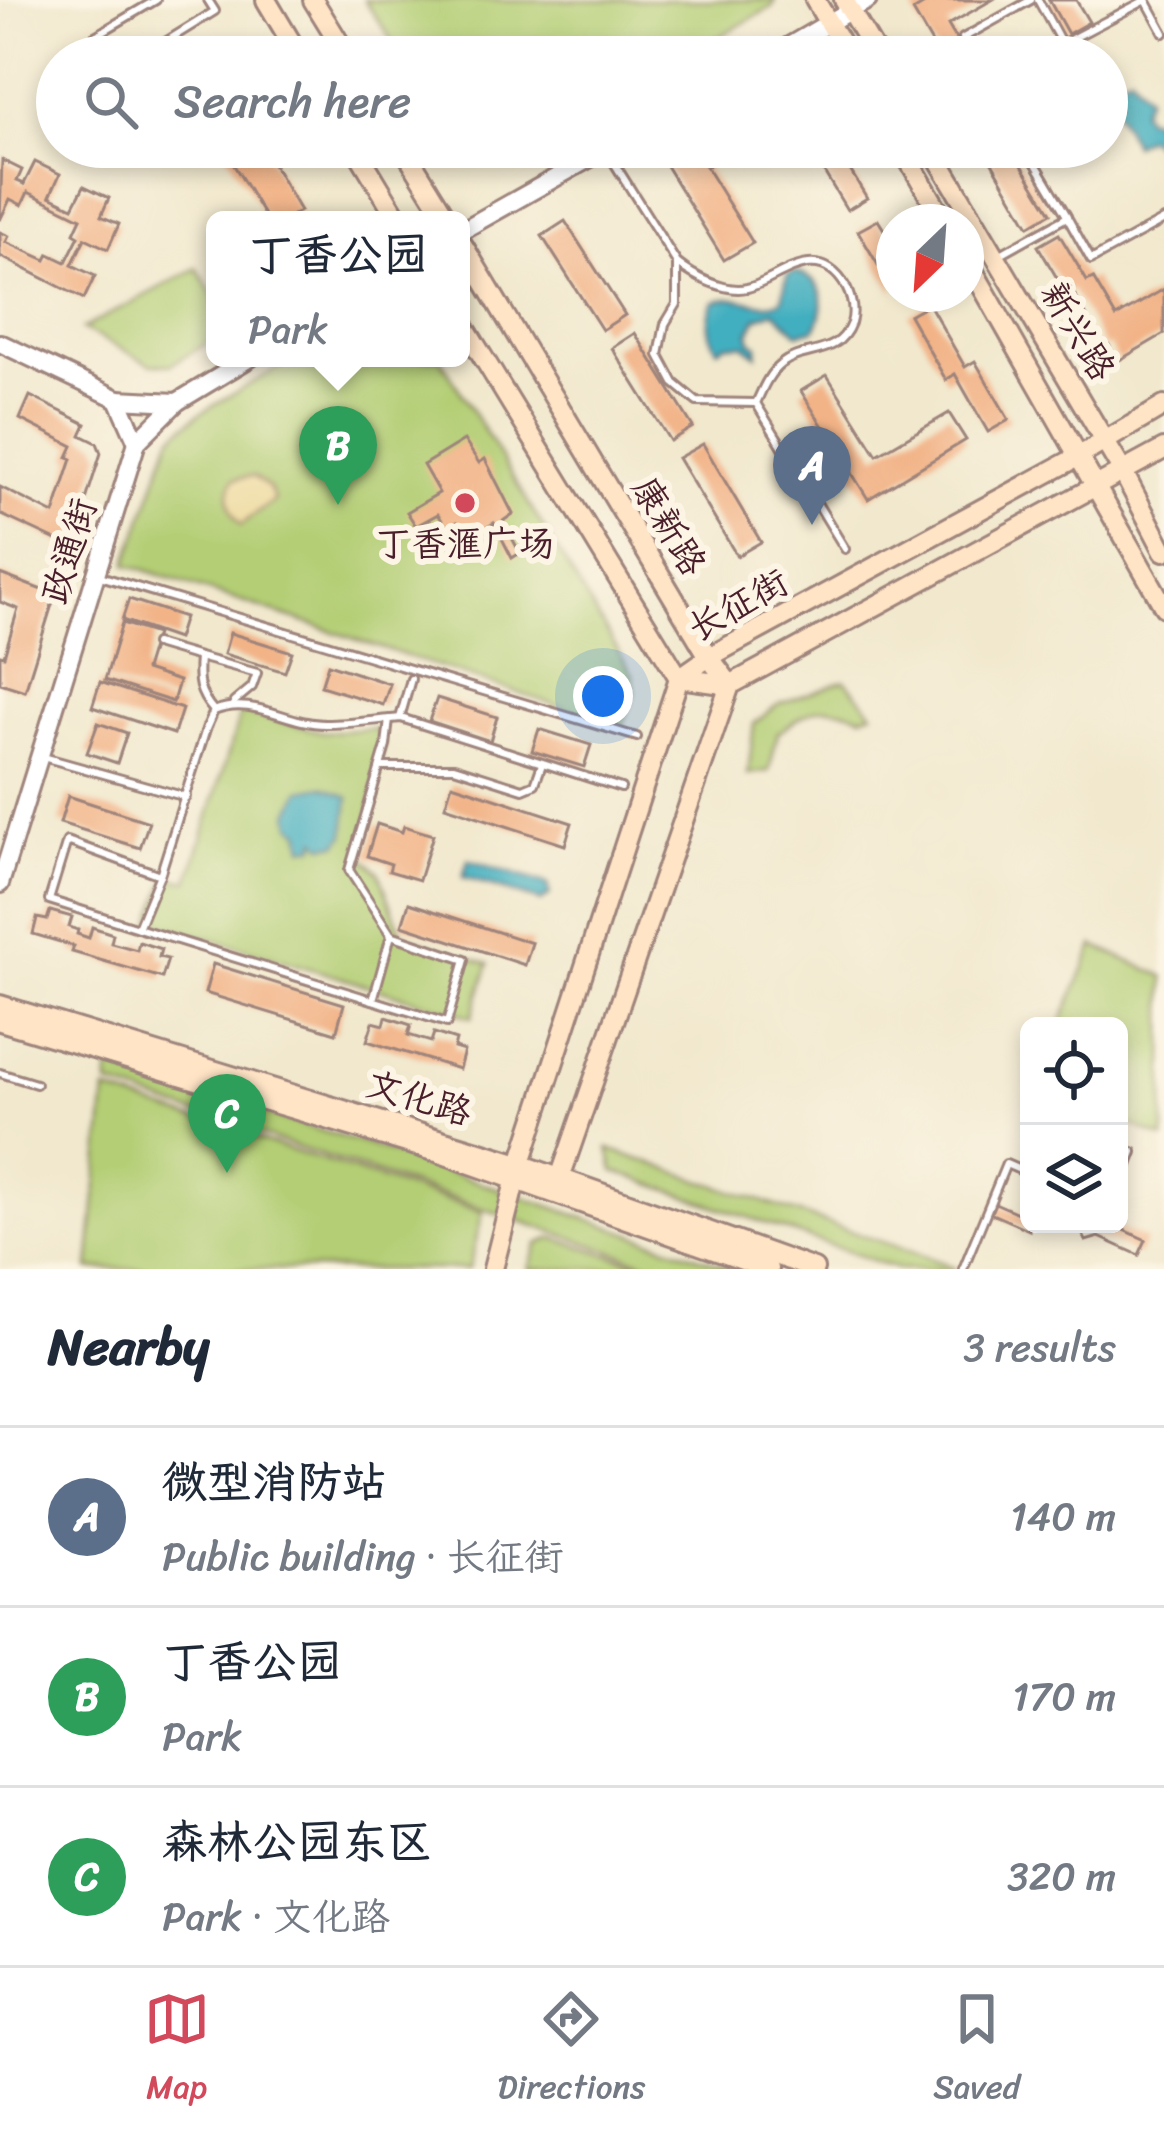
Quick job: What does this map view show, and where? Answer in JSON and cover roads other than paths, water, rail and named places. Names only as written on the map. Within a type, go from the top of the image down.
[{"type":"main road","points":[[266,0],[287,36]]},
{"type":"main road","points":[[313,0],[335,36]]},
{"type":"main road","points":[[815,0],[836,36]]},
{"type":"main road","points":[[854,3],[869,36]]},
{"type":"main road","points":[[368,168],[394,211]]},
{"type":"main road","points":[[416,168],[442,211]]},
{"type":"main road","points":[[913,168],[934,204]]},
{"type":"main road","name":"新兴路","points":[[943,168],[1123,472],[1164,551]]},
{"type":"main road","name":"康新路","points":[[470,257],[730,685]]},
{"type":"main road","name":"新兴路","points":[[984,289],[1164,607]]},
{"type":"main road","name":"康新路","points":[[470,336],[679,677]]},
{"type":"main road","name":"长征街","points":[[493,1269],[516,1173],[679,677],[1164,406]]},
{"type":"main road","name":"长征街","points":[[560,1178],[730,685],[1164,449]]},
{"type":"main road","points":[[679,677],[730,685]]},
{"type":"main road","name":"文化路","points":[[0,1005],[516,1173],[768,1269]]},
{"type":"main road","name":"文化路","points":[[0,1021],[516,1173],[560,1178],[814,1269]]},
{"type":"street","points":[[808,36],[854,3]]},
{"type":"street","points":[[470,226],[573,168]]},
{"type":"street","points":[[0,343],[118,399],[177,402]]},
{"type":"street","name":"政通街","points":[[0,884],[137,442],[177,402],[235,367]]},
{"type":"street","points":[[118,399],[137,442]]},
{"type":"lane","points":[[95,36],[156,0]]},
{"type":"lane","points":[[175,36],[215,11],[208,0]]},
{"type":"lane","points":[[967,36],[1035,0],[1057,36]]},
{"type":"lane","points":[[1078,36],[1146,1],[1164,33]]},
{"type":"lane","points":[[620,168],[677,263],[707,281],[748,289],[784,269],[805,264],[824,267],[842,281],[853,302],[852,320],[843,338],[828,349],[792,357],[778,366],[756,403]]},
{"type":"lane","points":[[1038,168],[1091,260],[1164,220]]},
{"type":"lane","points":[[996,257],[1067,217]]},
{"type":"lane","points":[[677,263],[677,304],[664,324],[659,355],[674,383],[697,402],[756,403]]},
{"type":"lane","points":[[756,403],[845,549]]},
{"type":"lane","points":[[96,574],[637,737]]},
{"type":"lane","points":[[155,644],[257,673],[252,688],[232,704],[214,710]]},
{"type":"lane","points":[[199,657],[197,682],[214,710]]},
{"type":"lane","points":[[400,718],[411,679]]},
{"type":"lane","points":[[232,704],[320,724],[400,718],[621,788]]},
{"type":"lane","points":[[138,928],[214,710]]},
{"type":"lane","points":[[160,875],[67,841],[49,900],[447,1023],[466,960],[391,934],[349,870],[389,719]]},
{"type":"lane","points":[[40,756],[186,797]]},
{"type":"lane","points":[[380,767],[454,767],[523,789],[535,784],[542,764]]},
{"type":"lane","points":[[373,1000],[391,934]]},
{"type":"lane","points":[[0,1073],[36,1084]]},
{"type":"lane","points":[[1128,1165],[1133,1152]]},
{"type":"lane","points":[[963,1269],[1006,1164],[1020,1170]]},
{"type":"water","points":[[1128,75],[1147,96],[1141,110],[1146,118],[1158,120],[1164,146],[1160,149],[1147,137],[1133,144],[1128,135]]},
{"type":"water","points":[[794,272],[813,280],[821,294],[822,311],[815,329],[798,333],[774,311],[757,318],[749,333],[758,345],[757,355],[743,344],[718,349],[709,326],[714,302],[782,300],[787,275]]},
{"type":"water","points":[[323,786],[349,797],[345,835],[338,844],[323,845],[317,839],[314,847],[304,847],[290,813],[301,790]]},
{"type":"water","points":[[468,860],[547,884],[550,895],[541,902],[463,877]]},
{"type":"place","name":"丁香滙广场","points":[[465,503]]},
{"type":"place","name":"丁香公园","points":[[338,505]]},
{"type":"place","name":"微型消防站","points":[[812,525]]},
{"type":"place","name":"森林公园东区","points":[[227,1173]]}]
